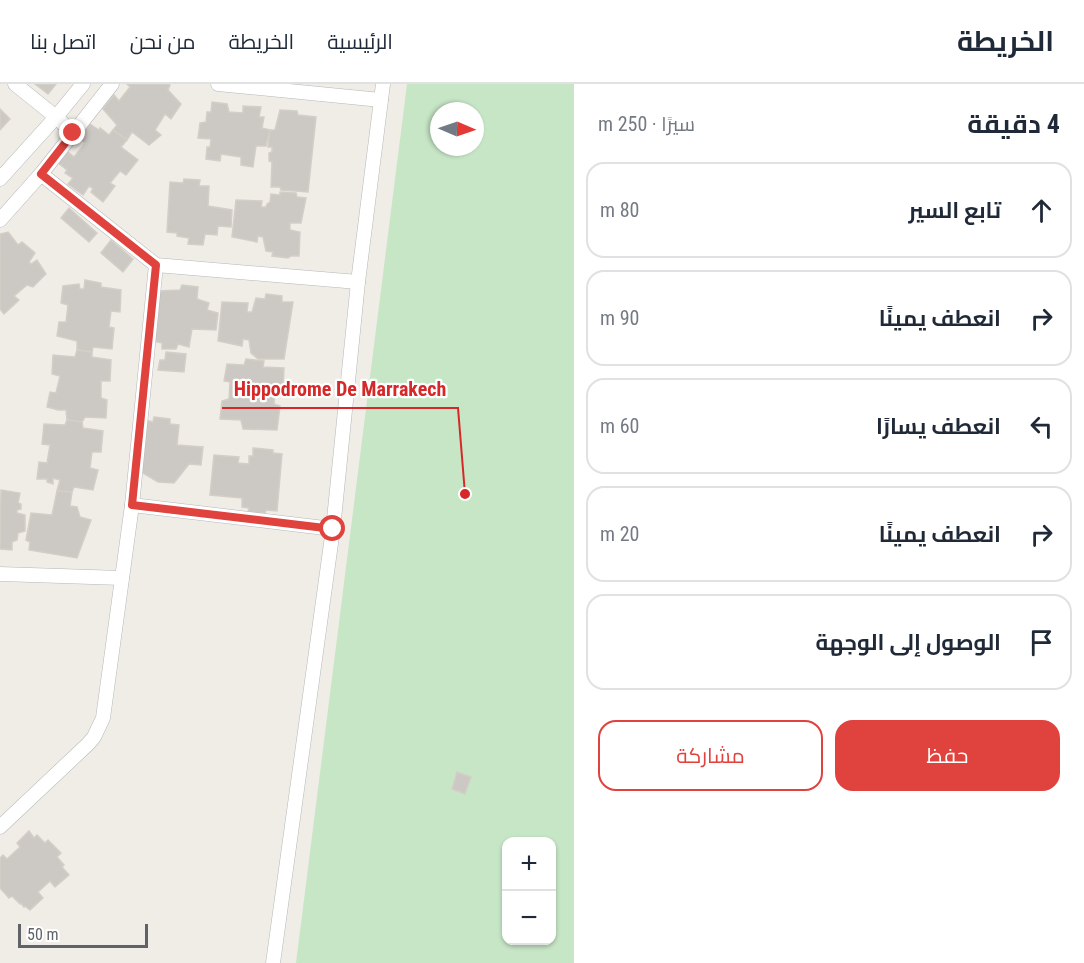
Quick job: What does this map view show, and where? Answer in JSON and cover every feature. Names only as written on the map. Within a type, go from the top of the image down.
[{"type":"street","points":[[15,84],[73,133]]},
{"type":"street","points":[[0,179],[83,84]]},
{"type":"street","points":[[0,220],[41,174],[112,84]]},
{"type":"street","points":[[219,84],[381,100]]},
{"type":"street","points":[[273,963],[333,529],[358,282],[383,84]]},
{"type":"street","points":[[41,174],[156,265],[358,282]]},
{"type":"street","points":[[0,827],[88,744],[103,718],[132,505],[156,265]]},
{"type":"street","points":[[132,505],[333,529]]},
{"type":"street","points":[[0,574],[122,578]]},
{"type":"green space","points":[[407,84],[574,84],[574,963],[296,963]]},
{"type":"building","points":[[35,84],[56,84],[48,94]]},
{"type":"building","points":[[127,84],[168,84],[170,85],[168,90],[181,104],[171,119],[165,114],[155,130],[161,135],[149,145],[132,132],[127,140],[113,130],[117,125],[103,109],[114,95],[119,101],[130,87]]},
{"type":"building","points":[[212,102],[227,104],[229,112],[243,113],[243,106],[261,107],[259,117],[264,117],[262,128],[270,130],[266,146],[256,146],[253,167],[241,165],[241,157],[221,154],[220,161],[206,159],[207,147],[210,147],[211,139],[198,138],[200,123],[206,122],[207,112],[211,112]]},
{"type":"building","points":[[0,109],[10,119],[0,130]]},
{"type":"building","points":[[280,110],[297,111],[298,115],[316,117],[308,192],[271,187],[272,162],[269,161],[269,153],[272,152],[272,147],[268,147],[270,130],[275,130]]},
{"type":"building","points":[[90,124],[109,135],[113,130],[127,140],[121,147],[138,160],[126,175],[120,171],[110,183],[115,186],[103,202],[91,192],[93,189],[89,186],[83,195],[68,184],[73,178],[65,173],[67,170],[58,163],[68,152],[74,157],[85,143],[79,138]]},
{"type":"building","points":[[184,179],[200,180],[199,186],[209,186],[208,206],[232,210],[231,227],[218,226],[217,235],[205,234],[203,245],[188,244],[189,238],[167,232],[170,182],[183,183]]},
{"type":"building","points":[[280,192],[296,193],[297,197],[306,198],[301,223],[290,223],[290,230],[300,232],[299,256],[288,258],[272,256],[273,252],[266,251],[263,237],[258,236],[257,242],[232,237],[236,200],[262,201],[261,207],[266,207],[270,202],[271,194],[280,195]]},
{"type":"building","points":[[69,208],[97,233],[89,242],[61,218]]},
{"type":"building","points":[[8,232],[18,245],[22,242],[35,253],[29,262],[31,264],[37,260],[46,274],[33,287],[27,285],[14,296],[19,300],[4,314],[0,309],[0,234]]},
{"type":"building","points":[[111,240],[133,259],[123,272],[101,253]]},
{"type":"building","points":[[85,280],[101,283],[101,287],[121,290],[120,312],[111,311],[109,327],[114,328],[112,349],[93,347],[92,352],[77,350],[77,341],[57,336],[59,322],[66,322],[68,305],[61,303],[63,286],[79,284],[80,289],[84,289]]},
{"type":"building","points":[[182,285],[198,287],[197,299],[209,303],[207,310],[218,313],[216,330],[192,329],[189,347],[178,344],[176,349],[162,349],[162,343],[152,341],[158,291],[180,290]]},
{"type":"building","points":[[266,294],[282,296],[282,302],[293,302],[284,359],[258,359],[251,353],[249,340],[243,339],[242,346],[218,341],[222,302],[248,303],[247,312],[252,312],[256,298],[265,299]]},
{"type":"building","points":[[77,350],[92,352],[92,357],[111,360],[110,381],[101,381],[101,398],[107,400],[106,418],[85,417],[82,422],[67,420],[66,410],[47,407],[50,392],[56,393],[60,376],[52,374],[53,355],[75,357]]},
{"type":"building","points":[[166,352],[186,354],[184,372],[158,370],[160,360],[165,360]]},
{"type":"building","points":[[246,359],[264,361],[263,367],[284,368],[283,390],[275,389],[274,404],[280,406],[277,430],[243,429],[241,420],[220,419],[222,401],[229,399],[230,382],[224,381],[227,364],[244,365]]},
{"type":"building","points":[[154,417],[170,419],[170,424],[179,425],[177,445],[203,447],[201,465],[189,464],[174,483],[158,482],[138,470],[145,420],[153,422]]},
{"type":"building","points":[[67,420],[82,422],[83,428],[103,431],[101,452],[92,452],[90,468],[98,470],[93,490],[74,487],[72,492],[57,491],[60,480],[53,478],[53,484],[47,482],[47,479],[37,479],[39,462],[47,463],[50,445],[42,444],[44,424],[65,425]]},
{"type":"building","points":[[253,448],[273,450],[273,453],[282,454],[277,511],[248,512],[249,508],[242,507],[242,498],[210,495],[214,455],[239,457],[238,463],[249,464],[249,456],[253,456]]},
{"type":"building","points":[[1,490],[20,493],[18,503],[21,504],[21,509],[17,510],[17,513],[25,515],[25,531],[18,533],[17,540],[12,542],[12,550],[0,549]]},
{"type":"building","points":[[57,491],[72,492],[70,506],[77,507],[80,517],[91,520],[77,558],[29,550],[30,542],[26,540],[31,513],[52,515]]},
{"type":"building","points":[[457,772],[471,777],[465,794],[452,789]]},
{"type":"building","points":[[29,831],[34,838],[37,835],[45,843],[48,840],[61,853],[57,857],[69,875],[55,887],[50,881],[38,892],[43,898],[30,910],[12,896],[9,898],[0,888],[0,858],[3,855],[7,859],[20,847],[17,843]]},
{"type":"place","name":"Hippodrome De Marrakech","points":[[465,494]]},
{"type":"route","points":[[73,133],[41,174],[156,265],[132,505],[333,529]]}]
